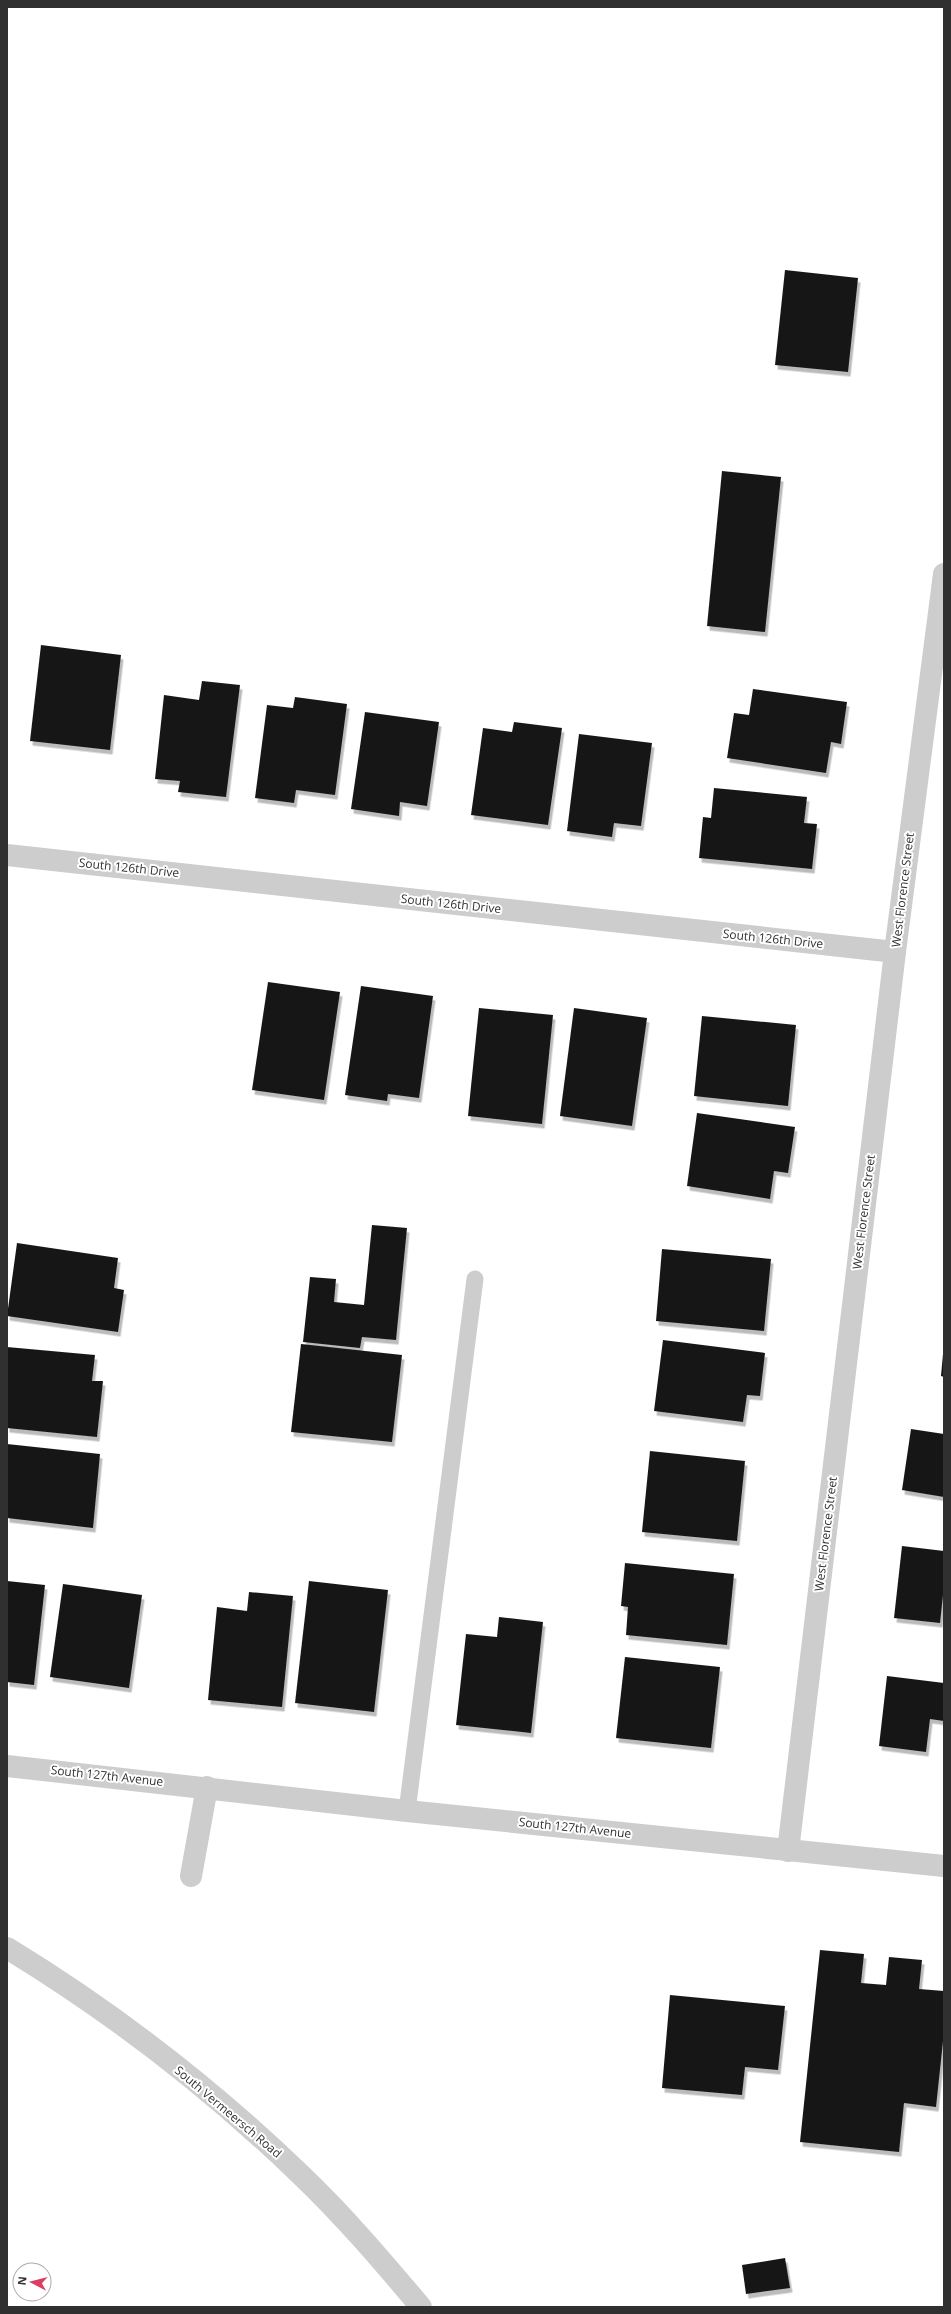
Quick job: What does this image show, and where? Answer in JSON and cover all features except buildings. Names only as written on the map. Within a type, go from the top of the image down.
[{"type":"street","name":"West Florence Street","points":[[788,1851],[895,952],[944,574]]},
{"type":"street","name":"South 126th Drive","points":[[7,855],[895,952]]},
{"type":"street","name":"South 127th Avenue","points":[[7,1766],[207,1787],[407,1811],[944,1866]]},
{"type":"street","points":[[191,1876],[207,1787]]},
{"type":"street","name":"South Vermeersch Road","points":[[7,1948],[43,1970],[130,2032],[226,2108],[302,2176],[370,2247],[422,2307]]},
{"type":"lane","points":[[407,1811],[475,1279]]}]
